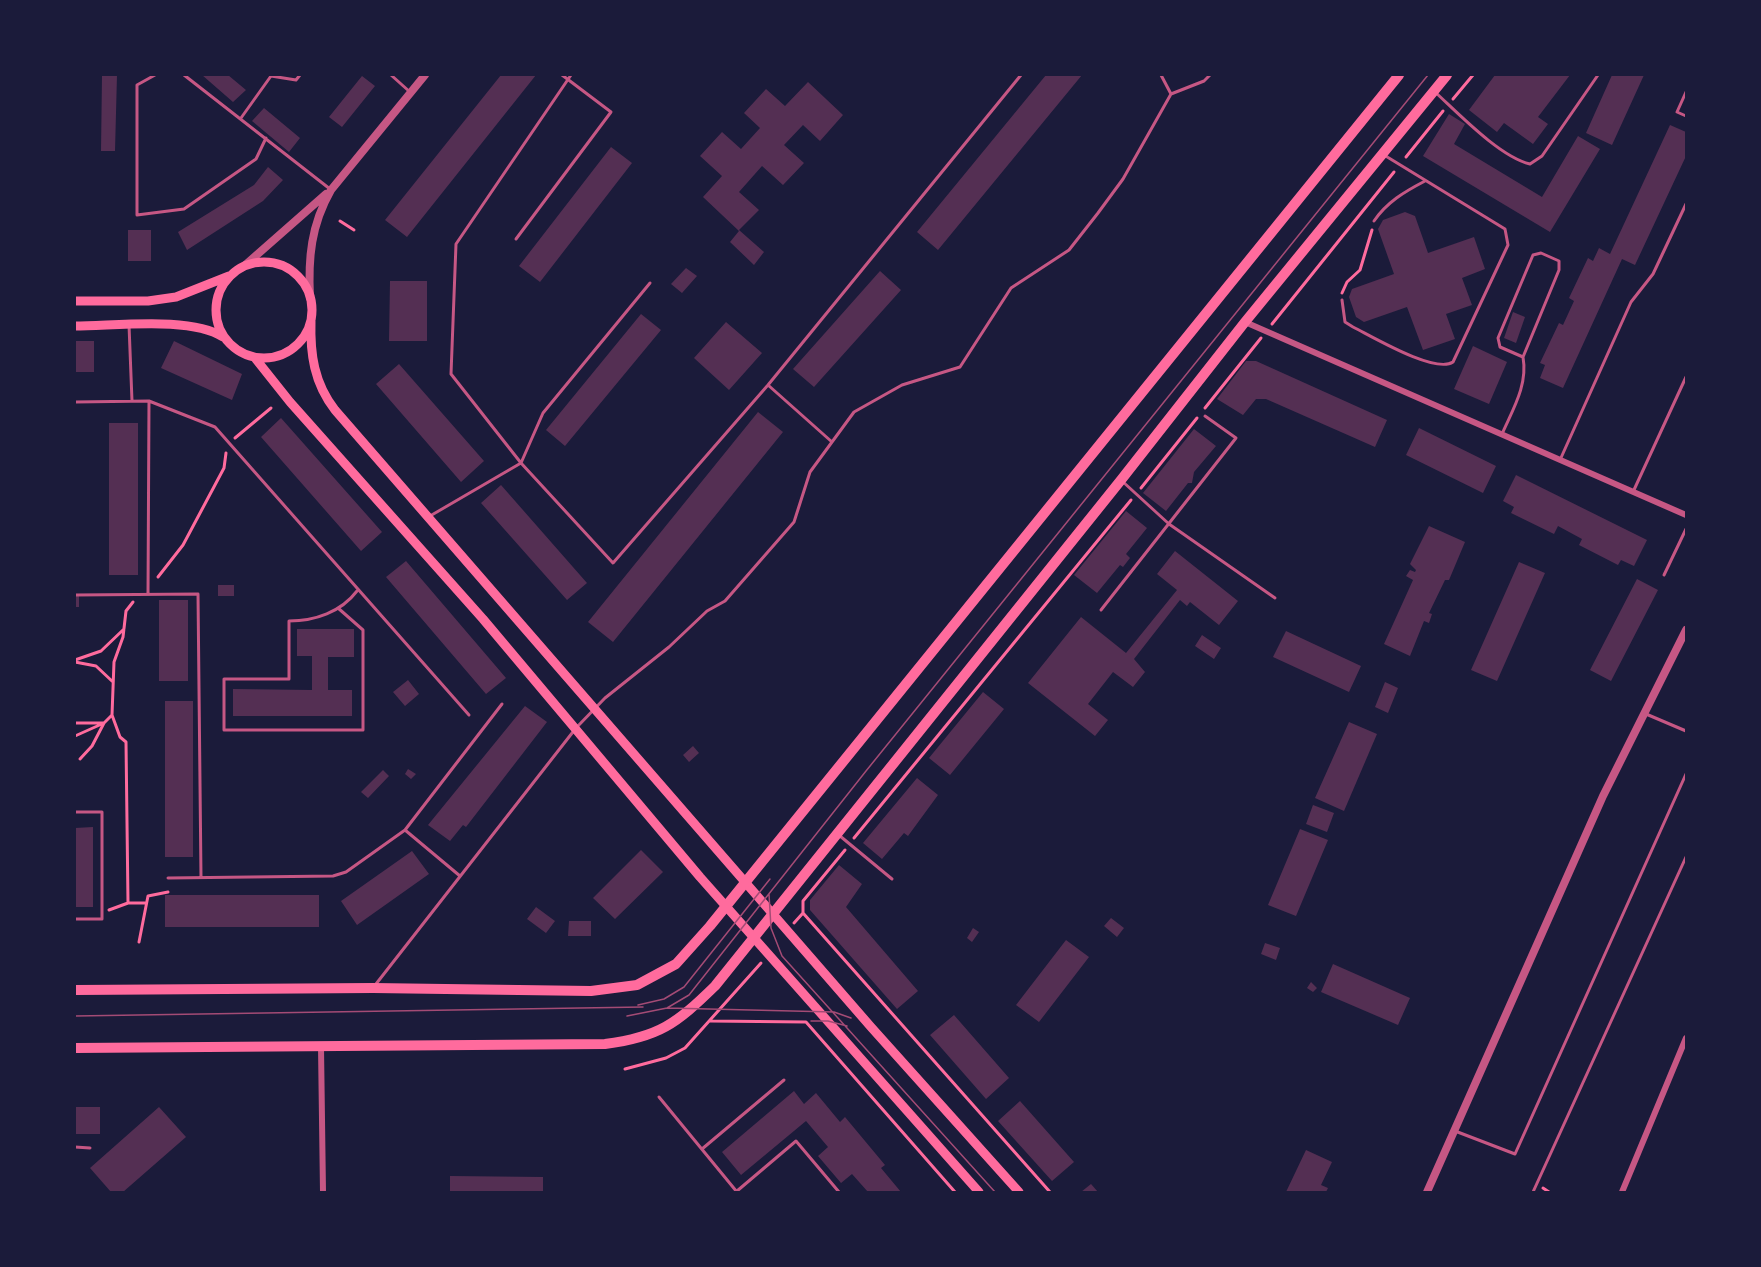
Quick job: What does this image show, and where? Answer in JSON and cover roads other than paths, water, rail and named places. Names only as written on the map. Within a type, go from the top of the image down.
[{"type":"main road","points":[[75,990],[373,988],[591,991],[637,985],[676,964],[745,883],[1400,75]]},
{"type":"main road","points":[[75,1048],[605,1044],[632,1041],[657,1033],[683,1017],[714,986],[754,938],[1245,322],[1447,75]]},
{"type":"main road","points":[[75,301],[148,301],[176,297],[231,275],[243,267],[270,263],[284,267],[300,279],[310,298],[314,370],[325,397],[772,914],[1019,1192]]},
{"type":"main road","points":[[224,338],[218,326],[216,306],[222,286],[231,275]]},
{"type":"main road","points":[[255,358],[283,354],[296,346],[305,335],[311,321]]},
{"type":"main road","points":[[75,326],[199,326],[224,338],[240,352],[255,358],[290,402],[483,619],[726,906],[979,1192]]},
{"type":"street","points":[[243,267],[331,190],[425,75]]},
{"type":"street","points":[[310,298],[311,239],[322,206],[331,190]]},
{"type":"street","points":[[1245,322],[1686,514]]},
{"type":"street","points":[[1427,1192],[1642,713],[1686,630]]},
{"type":"street","points":[[1622,1192],[1686,1038]]},
{"type":"street","points":[[321,1047],[323,1192]]},
{"type":"lane","points":[[155,75],[137,86],[137,215],[184,208],[256,159],[266,138]]},
{"type":"lane","points":[[184,75],[331,190]]},
{"type":"lane","points":[[241,118],[271,76],[296,80],[300,75]]},
{"type":"lane","points":[[392,75],[411,93]]},
{"type":"lane","points":[[516,239],[611,111],[562,75]]},
{"type":"lane","points":[[571,75],[456,244],[452,374],[521,463],[613,563],[768,385],[1021,75]]},
{"type":"lane","points":[[1161,75],[1172,94]]},
{"type":"lane","points":[[373,988],[576,728],[595,708],[669,647],[707,611],[725,601],[794,522],[810,472],[854,412],[902,385],[960,367],[1011,288],[1069,250],[1098,213],[1123,179],[1172,94],[1204,81],[1210,75]]},
{"type":"lane","points":[[1434,91],[1519,161],[1530,164],[1542,156],[1598,75]]},
{"type":"lane","points":[[1686,92],[1677,112],[1686,116]]},
{"type":"lane","points":[[1342,300],[1346,322],[1353,327],[1432,364],[1447,366],[1453,362],[1508,245],[1505,229],[1383,154]]},
{"type":"lane","points":[[1374,221],[1382,209],[1398,195],[1425,181]]},
{"type":"lane","points":[[1560,460],[1631,302],[1653,274],[1686,204]]},
{"type":"lane","points":[[1502,434],[1523,384],[1526,372],[1523,357],[1559,270],[1559,261],[1541,253],[1533,255],[1498,338],[1500,347],[1523,357]]},
{"type":"lane","points":[[429,517],[441,507],[521,463],[543,413],[650,283]]},
{"type":"lane","points":[[129,325],[132,401]]},
{"type":"lane","points":[[1633,492],[1686,377]]},
{"type":"lane","points":[[768,385],[832,442]]},
{"type":"lane","points":[[148,595],[149,401]]},
{"type":"lane","points":[[75,402],[149,401],[215,427],[468,715]]},
{"type":"lane","points":[[1101,610],[1236,438],[1205,416]]},
{"type":"lane","points":[[1121,480],[1169,525],[1275,598]]},
{"type":"lane","points":[[1664,575],[1686,529]]},
{"type":"lane","points":[[338,608],[363,630],[363,730],[224,730],[224,679],[289,680],[290,621],[309,621],[348,602],[357,591]]},
{"type":"lane","points":[[75,595],[198,594],[201,877]]},
{"type":"lane","points":[[168,878],[333,876],[346,872],[405,830],[502,704]]},
{"type":"lane","points":[[1642,713],[1686,731]]},
{"type":"lane","points":[[1454,1131],[1515,1154],[1686,774]]},
{"type":"lane","points":[[75,812],[102,812],[102,919],[75,919]]},
{"type":"lane","points":[[405,830],[460,876]]},
{"type":"lane","points":[[837,834],[892,879]]},
{"type":"lane","points":[[1533,1192],[1686,856]]},
{"type":"lane","points":[[702,1149],[784,1080]]},
{"type":"lane","points":[[659,1097],[737,1192],[795,1141],[839,1192]]},
{"type":"lane","points":[[75,1148],[90,1148]]},
{"type":"tram line","points":[[627,1016],[667,1008],[689,995],[866,771],[1428,75]]},
{"type":"tram line","points":[[638,1005],[664,999],[684,987],[770,879]]},
{"type":"tram line","points":[[769,894],[771,928],[782,956],[995,1192]]},
{"type":"tram line","points":[[75,1016],[643,1007]]},
{"type":"tram line","points":[[667,1008],[834,1012],[851,1018]]},
{"type":"tram line","points":[[811,1021],[828,1021],[847,1026]]}]
